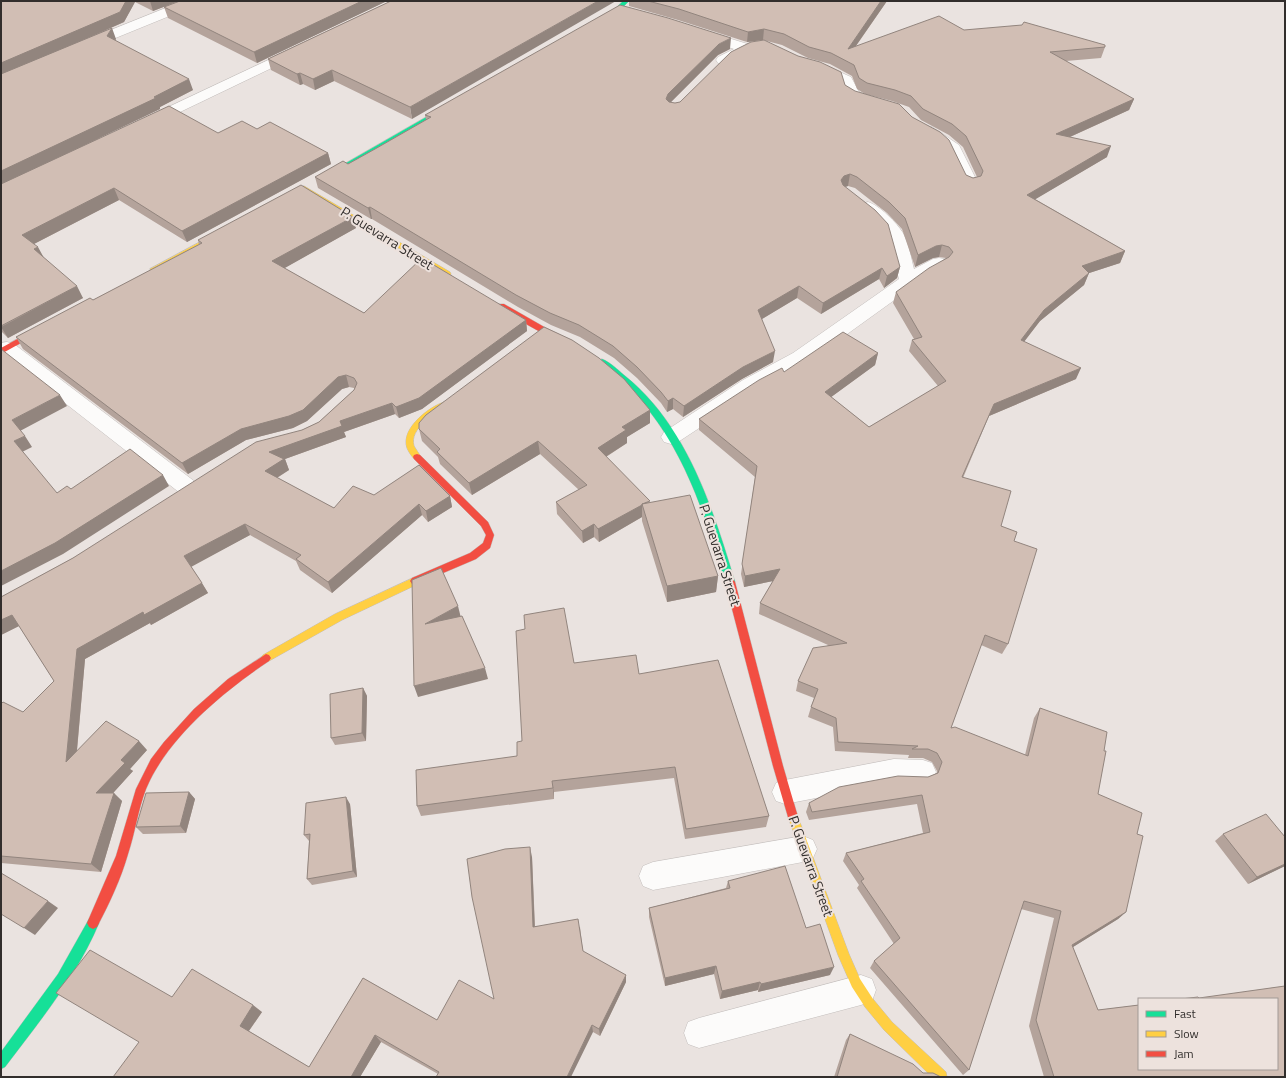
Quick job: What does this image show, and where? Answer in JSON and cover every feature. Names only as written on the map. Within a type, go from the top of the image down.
[{"type":"street","points":[[77,49],[194,1]]},
{"type":"street","points":[[591,24],[625,7]]},
{"type":"street","points":[[688,29],[751,47],[724,59],[713,70]]},
{"type":"street","points":[[136,128],[307,46]]},
{"type":"street","points":[[802,62],[824,68],[846,80],[850,92],[859,98],[887,105]]},
{"type":"street","name":"P. Guevarra Street","points":[[456,280],[301,190],[462,98]]},
{"type":"street","points":[[915,124],[943,139],[954,148],[970,183]]},
{"type":"street","points":[[854,196],[880,217],[895,234],[909,282]]},
{"type":"street","points":[[145,274],[235,225]]},
{"type":"street","points":[[671,437],[750,385],[800,358],[909,282],[939,263]]},
{"type":"street","points":[[490,300],[540,333],[577,346]]},
{"type":"street","points":[[55,322],[4,349],[194,483],[168,499]]},
{"type":"street","name":"P. Guevarra Street","points":[[595,357],[606,364],[629,384],[654,409],[691,473],[709,517],[725,563],[785,792],[803,849],[861,990],[890,1029],[941,1077]]},
{"type":"street","points":[[1,1063],[72,963],[100,909],[118,866],[136,804],[150,771],[182,728],[226,686],[263,658],[351,608],[473,556],[487,545],[490,535],[484,524],[411,451],[409,442],[411,432],[421,422],[452,399]]},
{"type":"street","points":[[785,792],[894,771],[923,772]]},
{"type":"street","points":[[653,876],[803,849]]},
{"type":"street","points":[[699,1033],[861,990]]},
{"type":"building","points":[[1,1],[126,1],[120,12],[1,63]]},
{"type":"building","points":[[180,1],[362,1],[254,52],[164,7]]},
{"type":"building","points":[[391,1],[598,1],[410,107],[332,70],[313,79],[300,73],[297,74],[268,59]]},
{"type":"building","points":[[648,1],[881,1],[848,49],[939,16],[964,30],[1022,25],[1024,22],[1105,45],[1105,47],[1050,52],[1134,99],[1056,134],[1111,146],[1027,195],[1125,251],[1082,266],[1089,273],[1044,310],[1021,340],[1081,368],[994,404],[962,477],[1011,491],[1001,526],[1017,532],[1014,541],[1037,549],[1008,644],[985,635],[951,728],[955,727],[1028,756],[1040,708],[1107,732],[1104,751],[1106,751],[1098,794],[1142,813],[1137,834],[1143,836],[1126,912],[1072,945],[1098,1010],[1138,1005],[1138,1070],[1278,1070],[1278,998],[1199,998],[1285,986],[1285,1077],[1054,1077],[1036,1020],[1061,911],[1024,901],[969,1070],[874,961],[900,938],[861,881],[864,879],[846,853],[930,832],[922,795],[812,812],[809,803],[839,787],[898,776],[928,777],[938,773],[942,762],[937,753],[928,749],[912,749],[918,746],[838,742],[836,718],[811,707],[818,689],[798,681],[813,648],[847,643],[760,603],[780,569],[745,576],[742,564],[757,466],[699,419],[759,380],[782,368],[784,372],[843,332],[878,353],[825,392],[869,427],[946,381],[912,340],[922,337],[896,292],[929,268],[949,257],[953,252],[949,247],[942,245],[936,246],[918,255],[905,218],[889,202],[857,177],[850,174],[844,176],[841,180],[843,185],[875,210],[888,224],[900,267],[887,276],[882,268],[823,303],[799,286],[758,310],[775,351],[743,367],[684,406],[673,398],[668,401],[637,367],[613,346],[579,325],[550,313],[516,295],[370,207],[368,208],[315,177],[343,161],[348,164],[375,149],[431,117],[425,115],[620,5],[668,18],[731,38],[719,44],[668,94],[666,99],[669,102],[680,102],[731,52],[751,42],[764,40],[798,56],[820,62],[841,72],[845,85],[855,91],[899,104],[912,117],[940,132],[949,140],[966,175],[973,178],[981,176],[983,171],[966,136],[952,124],[923,109],[911,96],[895,90],[867,83],[859,78],[854,65],[831,53],[809,47],[784,34],[764,29],[748,32],[679,9]]},
{"type":"building","points":[[112,28],[107,36],[189,79],[154,97],[156,98],[1,171],[1,74]]},
{"type":"building","points":[[169,106],[218,133],[242,121],[257,129],[270,122],[328,153],[182,231],[114,188],[22,235],[38,247],[34,249],[77,286],[1,326],[1,184]]},
{"type":"building","points":[[301,185],[353,217],[272,261],[364,313],[422,258],[526,320],[419,398],[396,407],[392,403],[340,421],[342,426],[269,452],[284,459],[265,471],[334,508],[353,486],[374,495],[419,465],[450,496],[426,511],[419,504],[328,582],[296,559],[301,555],[245,524],[184,556],[202,583],[144,615],[143,612],[77,649],[66,762],[106,721],[139,741],[121,760],[125,763],[96,793],[114,793],[91,864],[1,856],[1,704],[3,702],[23,712],[54,681],[12,615],[1,620],[1,597],[73,558],[256,442],[302,430],[319,422],[354,390],[357,383],[354,378],[346,375],[338,377],[303,410],[289,416],[241,429],[182,463],[16,337],[90,298],[93,300],[202,243],[198,240]]},
{"type":"building","points":[[544,327],[572,340],[599,358],[624,379],[650,410],[622,427],[626,430],[598,448],[650,501],[598,529],[594,524],[582,531],[556,502],[587,485],[538,441],[469,483],[437,452],[440,449],[419,429],[419,423],[426,415]]},
{"type":"building","points":[[1,349],[60,395],[12,420],[25,436],[14,441],[57,493],[67,486],[71,489],[130,449],[163,475],[55,543],[1,571]]},
{"type":"building","points":[[690,495],[718,576],[667,586],[642,504]]},
{"type":"building","points":[[441,568],[458,606],[425,624],[462,616],[485,668],[414,686],[412,580]]},
{"type":"building","points":[[564,608],[574,663],[636,655],[639,674],[718,660],[769,816],[686,829],[675,767],[552,781],[553,788],[417,806],[416,770],[517,756],[517,742],[522,741],[516,631],[525,629],[524,615]]},
{"type":"building","points":[[363,688],[362,733],[331,738],[330,694]]},
{"type":"building","points":[[189,792],[180,826],[136,827],[146,793]]},
{"type":"building","points":[[346,797],[353,871],[307,879],[310,834],[304,835],[306,803]]},
{"type":"building","points":[[1266,814],[1285,837],[1285,864],[1257,877],[1223,834]]},
{"type":"building","points":[[530,847],[533,927],[578,919],[583,951],[626,975],[599,1029],[592,1025],[567,1077],[436,1077],[439,1072],[375,1035],[351,1077],[113,1077],[139,1042],[56,993],[90,950],[172,997],[192,969],[253,1005],[240,1026],[309,1067],[363,978],[437,1020],[459,980],[494,999],[472,897],[467,859],[505,849]]},
{"type":"building","points":[[785,866],[806,928],[820,924],[834,967],[761,984],[760,982],[722,991],[716,966],[665,978],[649,908],[730,888],[728,881]]},
{"type":"building","points":[[1,873],[48,901],[24,928],[1,914]]},
{"type":"building","points":[[850,1034],[913,1064],[923,1073],[933,1073],[941,1077],[837,1077]]},
{"type":"traffic: fast","points":[[597,21],[618,9],[626,1]]},
{"type":"traffic: fast","points":[[323,178],[451,105]]},
{"type":"traffic: fast","points":[[602,362],[635,389],[653,409],[682,454],[705,505],[730,582]]},
{"type":"traffic: fast","points":[[1,1063],[62,978],[84,942],[93,923]]},
{"type":"traffic: slow","points":[[304,188],[447,274]]},
{"type":"traffic: slow","points":[[154,269],[226,230]]},
{"type":"traffic: slow","points":[[417,457],[411,449],[409,441],[411,433],[422,420],[444,405]]},
{"type":"traffic: slow","points":[[266,658],[339,617],[415,581]]},
{"type":"traffic: slow","points":[[793,817],[844,955],[856,983],[869,1003],[888,1026],[941,1077]]},
{"type":"traffic: jam","points":[[501,306],[543,330],[568,341]]},
{"type":"traffic: jam","points":[[1,351],[44,328]]},
{"type":"traffic: jam","points":[[415,581],[473,556],[487,545],[490,535],[485,524],[417,457]]},
{"type":"traffic: jam","points":[[730,582],[778,766],[793,817]]},
{"type":"traffic: jam","points":[[93,923],[116,873],[125,847],[141,789],[155,763],[167,745],[214,696],[266,658]]}]
